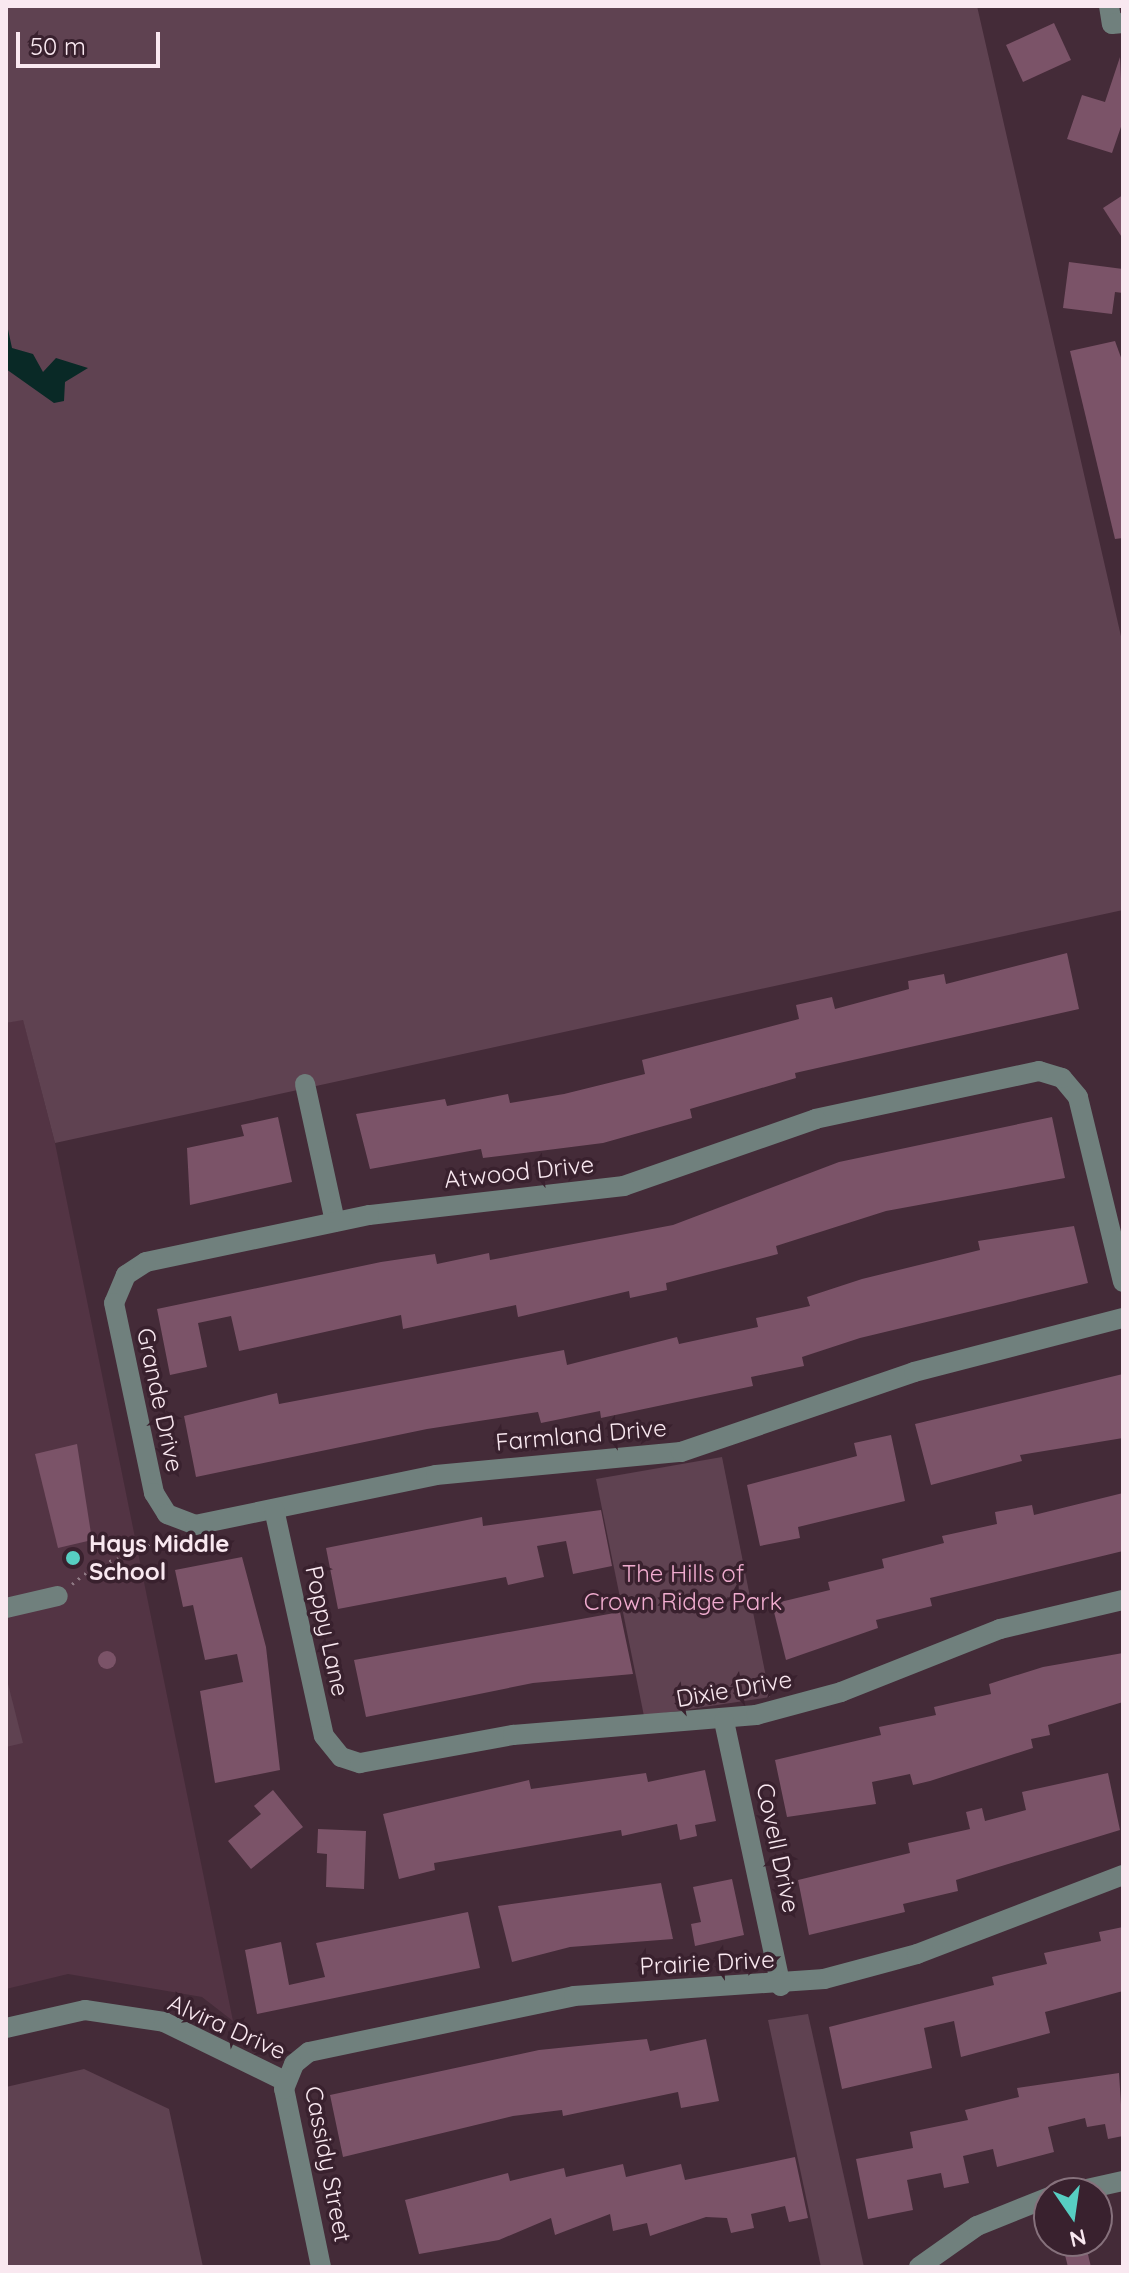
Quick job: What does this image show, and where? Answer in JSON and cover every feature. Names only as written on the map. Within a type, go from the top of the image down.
[{"type":"street","name":"Atwood Drive","points":[[118,1285],[146,1262],[335,1222],[581,1195],[676,1171],[846,1111],[1030,1071],[1064,1080],[1079,1102],[1123,1282]]},
{"type":"street","points":[[305,1084],[335,1222]]},
{"type":"street","name":"Grande Drive","points":[[118,1285],[114,1311],[154,1493],[174,1519]]},
{"type":"street","name":"Farmland Drive","points":[[174,1519],[200,1525],[446,1474],[681,1452],[914,1372],[1123,1318]]},
{"type":"street","name":"Poppy Lane","points":[[274,1509],[321,1729],[341,1757]]},
{"type":"street","points":[[6,1608],[58,1596]]},
{"type":"street","name":"Dixie Drive","points":[[341,1757],[368,1763],[513,1735],[724,1721],[841,1692],[1000,1629],[1123,1600]]},
{"type":"street","name":"Covell Drive","points":[[724,1721],[781,1986]]},
{"type":"street","name":"Prairie Drive","points":[[287,2076],[316,2049],[530,2003],[781,1986],[897,1961],[1123,1875]]},
{"type":"street","name":"Alvira Drive","points":[[6,2028],[85,2010],[164,2022],[287,2076]]},
{"type":"street","name":"Cassidy Street","points":[[287,2076],[321,2267]]},
{"type":"street","points":[[919,2267],[983,2222],[1033,2203]]},
{"type":"path","points":[[58,1596],[94,1566],[142,1551],[174,1519]]},
{"type":"shaded area","points":[[6,320],[12,348],[33,354],[43,372],[56,358],[88,368],[65,382],[64,401],[54,403],[6,369]]},
{"type":"shaded area","name":"Hays Middle School","points":[[23,1019],[55,1143],[233,2021],[202,1997],[68,1974],[6,1989],[6,1023]]},
{"type":"green space","points":[[6,6],[977,6],[1123,645],[1123,910],[55,1143],[23,1020],[6,1023]]},
{"type":"green space","name":"The Hills of Crown Ridge Park","points":[[722,1457],[770,1697],[644,1716],[596,1479]]},
{"type":"green space","points":[[6,1676],[23,1743],[6,1747]]},
{"type":"green space","points":[[808,2014],[864,2267],[821,2267],[768,2020]]},
{"type":"green space","points":[[84,2069],[169,2109],[203,2267],[6,2267],[6,2087]]},
{"type":"building","points":[[1054,23],[1071,60],[1023,82],[1006,45]]},
{"type":"building","points":[[1120,57],[1123,121],[1112,153],[1067,139],[1082,95],[1105,102]]},
{"type":"building","points":[[1123,195],[1123,239],[1103,208]]},
{"type":"building","points":[[1069,262],[1123,269],[1123,293],[1115,292],[1112,314],[1063,308]]},
{"type":"building","points":[[1115,341],[1123,363],[1123,538],[1115,539],[1070,351]]},
{"type":"building","points":[[1067,953],[1079,1009],[795,1073],[796,1078],[690,1109],[692,1118],[603,1143],[483,1158],[481,1149],[370,1169],[356,1114],[445,1099],[447,1106],[508,1094],[510,1103],[564,1094],[645,1074],[642,1060],[799,1019],[796,1005],[832,997],[835,1009],[909,989],[908,981],[944,974],[946,984]]},
{"type":"building","points":[[278,1117],[292,1182],[190,1205],[187,1148],[244,1136],[241,1125]]},
{"type":"building","points":[[1052,1117],[1065,1178],[886,1211],[776,1246],[778,1254],[666,1283],[667,1290],[630,1298],[629,1291],[518,1317],[516,1305],[403,1329],[401,1315],[239,1351],[231,1316],[198,1323],[207,1367],[170,1375],[157,1309],[381,1262],[435,1254],[437,1264],[489,1253],[490,1260],[673,1225],[839,1162]]},
{"type":"building","points":[[1074,1226],[1088,1283],[860,1338],[802,1357],[804,1366],[751,1377],[753,1386],[601,1418],[600,1411],[541,1423],[538,1412],[427,1429],[196,1477],[184,1416],[277,1393],[279,1404],[564,1350],[567,1365],[677,1337],[679,1344],[758,1327],[756,1318],[810,1306],[807,1297],[862,1279],[980,1250],[978,1241]]},
{"type":"building","points":[[1123,1374],[1123,1438],[1020,1455],[1022,1461],[931,1485],[915,1424]]},
{"type":"building","points":[[891,1435],[905,1501],[798,1527],[800,1538],[760,1546],[747,1485],[857,1456],[854,1443]]},
{"type":"building","points":[[77,1444],[92,1540],[58,1548],[35,1454]]},
{"type":"building","points":[[1123,1493],[1123,1551],[930,1598],[932,1606],[876,1620],[878,1628],[786,1660],[772,1604],[830,1590],[828,1582],[884,1568],[882,1559],[944,1543],[942,1536],[997,1524],[995,1512],[1032,1505],[1034,1515]]},
{"type":"building","points":[[601,1510],[612,1566],[573,1574],[566,1541],[537,1546],[544,1577],[508,1585],[506,1577],[338,1609],[326,1548],[482,1517],[483,1526]]},
{"type":"building","points":[[242,1557],[266,1647],[280,1770],[215,1783],[200,1691],[243,1682],[237,1654],[205,1660],[193,1605],[183,1607],[175,1570]]},
{"type":"building","points":[[620,1612],[633,1674],[533,1683],[366,1717],[354,1660]]},
{"type":"building","points":[[107,1651],[116,1660],[107,1669],[98,1660]]},
{"type":"building","points":[[1123,1653],[1123,1702],[1048,1725],[1050,1735],[1031,1739],[1033,1748],[913,1785],[910,1774],[872,1782],[876,1804],[787,1817],[775,1760],[881,1735],[879,1727],[936,1715],[934,1707],[991,1694],[989,1684],[1043,1667]]},
{"type":"building","points":[[705,1770],[716,1821],[695,1825],[697,1836],[680,1840],[677,1824],[622,1836],[621,1830],[434,1863],[435,1870],[399,1879],[383,1814],[529,1780],[531,1789],[646,1773],[648,1782]]},
{"type":"building","points":[[1108,1773],[1120,1830],[956,1880],[958,1891],[903,1904],[905,1912],[809,1935],[798,1880],[910,1853],[908,1843],[970,1829],[966,1812],[982,1808],[985,1821],[1026,1810],[1022,1792]]},
{"type":"building","points":[[273,1790],[303,1827],[251,1869],[228,1841],[261,1814],[254,1806]]},
{"type":"building","points":[[318,1829],[366,1831],[364,1889],[326,1887],[327,1854],[317,1853]]},
{"type":"building","points":[[732,1879],[744,1935],[695,1946],[691,1924],[701,1922],[693,1887]]},
{"type":"building","points":[[661,1883],[673,1939],[570,1947],[512,1962],[498,1906]]},
{"type":"building","points":[[468,1912],[480,1968],[257,2014],[245,1950],[281,1942],[289,1985],[325,1977],[316,1943]]},
{"type":"building","points":[[1123,1927],[1123,1991],[1045,2012],[1050,2033],[961,2057],[954,2021],[924,2028],[932,2068],[842,2089],[829,2027],[994,1985],[992,1977],[1047,1964],[1044,1953],[1101,1941],[1099,1932]]},
{"type":"building","points":[[647,2039],[650,2051],[706,2039],[719,2101],[681,2108],[678,2092],[563,2116],[562,2110],[513,2116],[343,2157],[330,2095],[539,2050]]},
{"type":"building","points":[[1119,2073],[1123,2136],[1108,2139],[1105,2124],[1087,2127],[1085,2118],[1048,2127],[1054,2152],[997,2167],[993,2149],[963,2156],[969,2183],[944,2188],[941,2173],[907,2180],[913,2210],[868,2219],[856,2159],[913,2148],[910,2132],[968,2120],[965,2110],[1019,2097],[1017,2088]]},
{"type":"building","points":[[795,2157],[808,2218],[789,2222],[785,2206],[751,2214],[754,2228],[731,2233],[727,2218],[706,2217],[650,2236],[647,2223],[613,2231],[610,2214],[555,2235],[551,2218],[499,2240],[419,2254],[405,2200],[508,2173],[510,2181],[564,2168],[566,2177],[623,2164],[626,2177],[681,2164],[685,2180]]},
{"type":"building","points":[[1066,2257],[1089,2257],[1091,2267],[1068,2267]]},
{"type":"place","name":"Hays Middle School","points":[[73,1558]]}]
